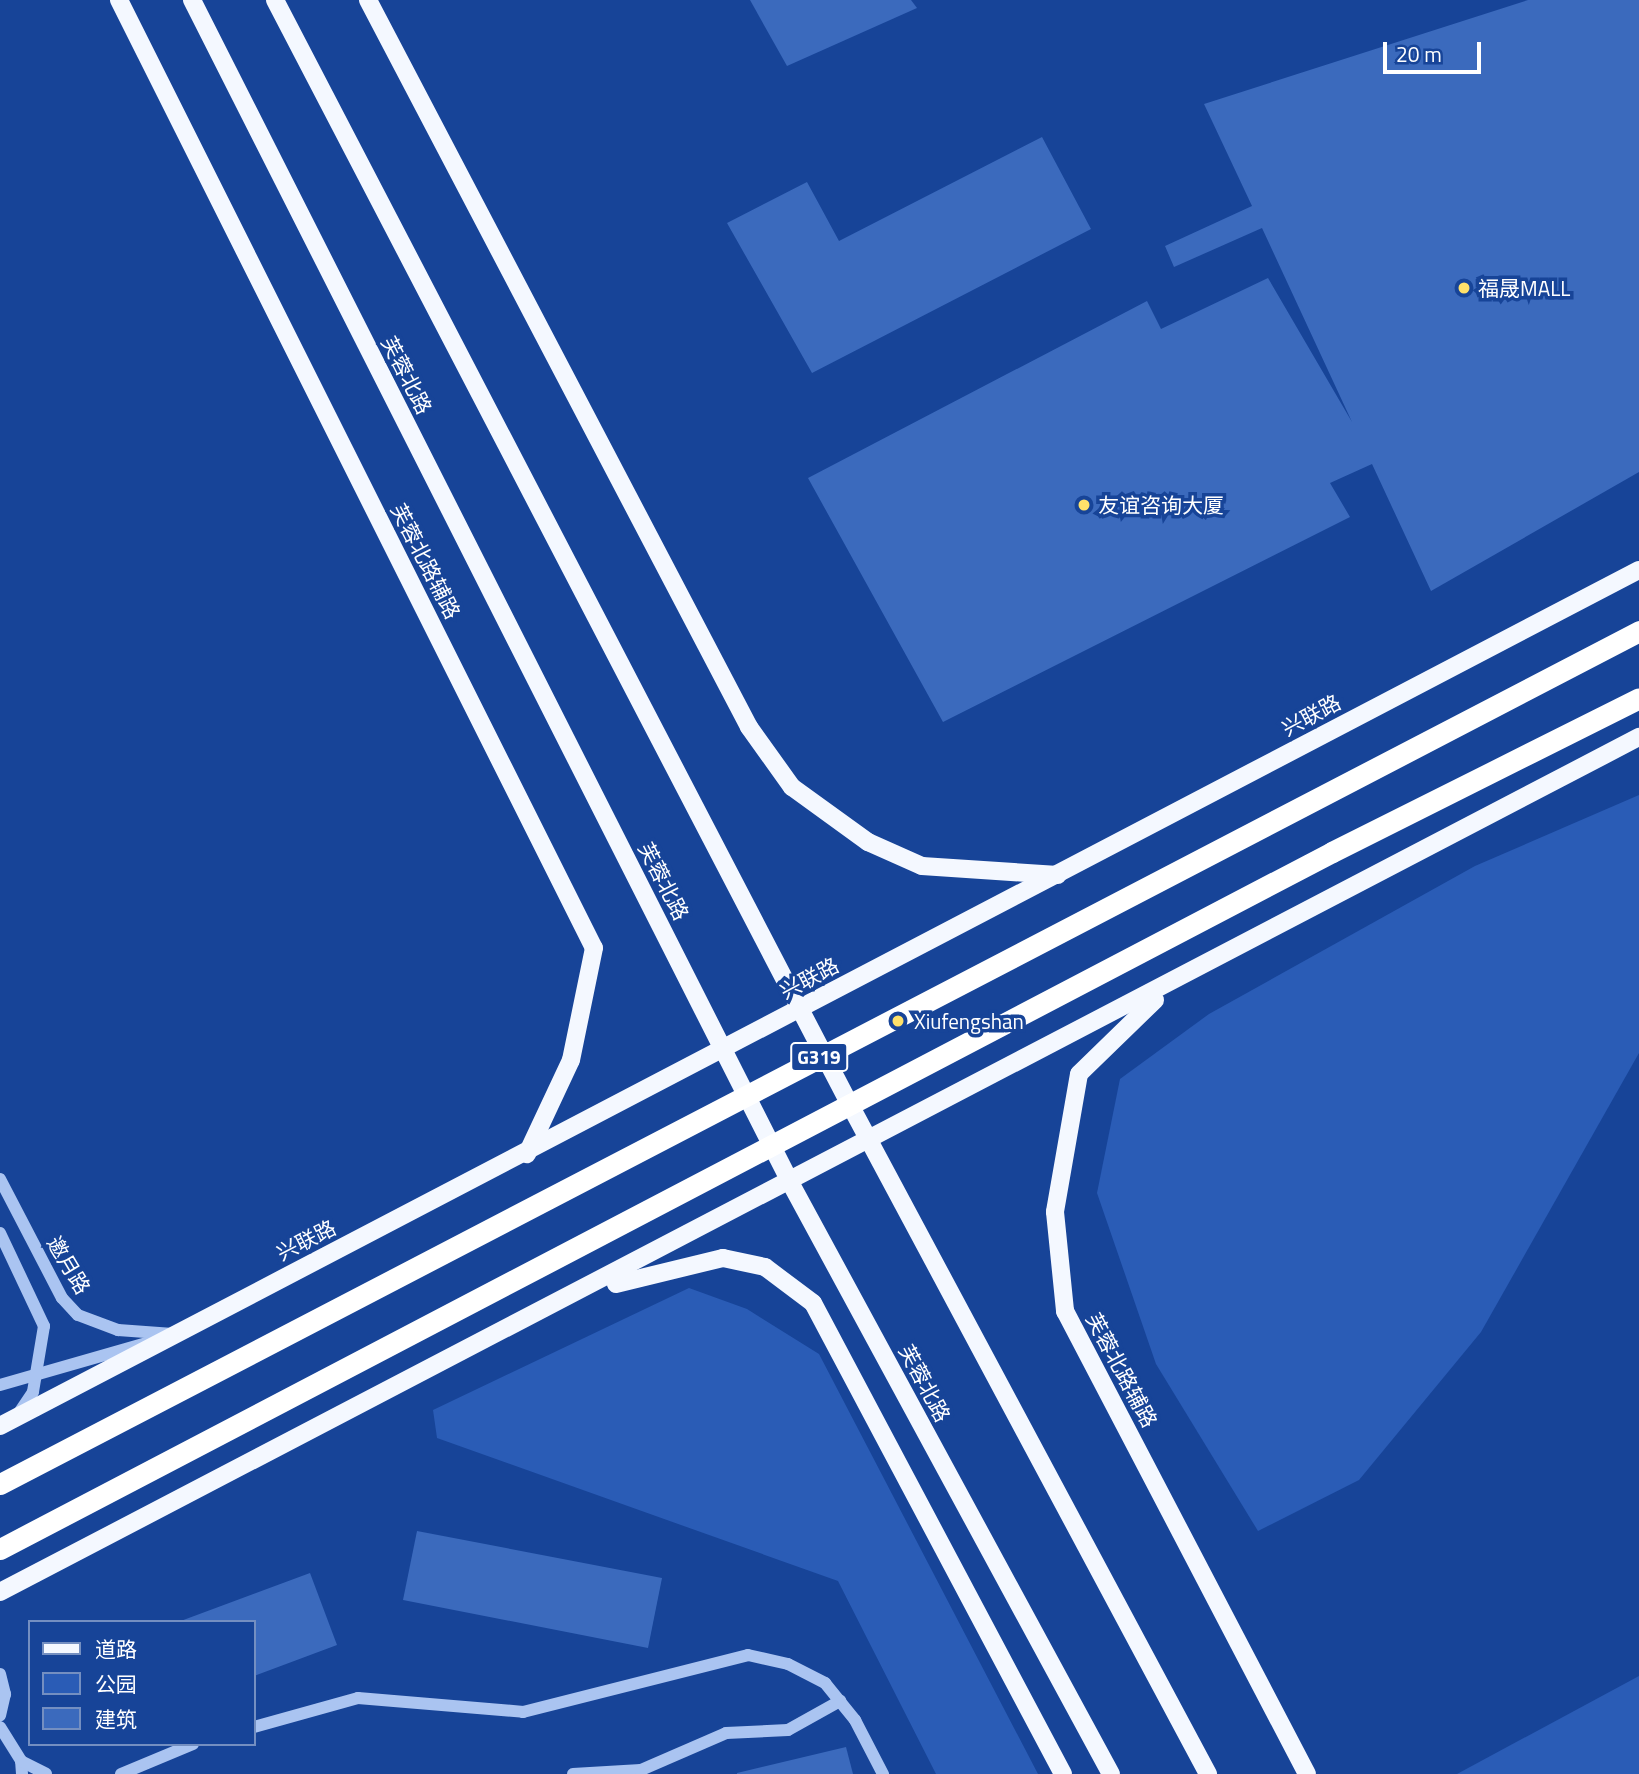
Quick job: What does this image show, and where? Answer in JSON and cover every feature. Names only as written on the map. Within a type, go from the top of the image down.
[{"type":"highway","name":"G319","points":[[0,1485],[1639,631]]},
{"type":"highway","name":"G319","points":[[0,1549],[1332,852],[1639,698]]},
{"type":"main road","name":"芙蓉北路辅路","points":[[119,0],[594,947],[571,1059],[527,1154]]},
{"type":"main road","name":"芙蓉北路","points":[[192,0],[791,1184],[1111,1774]]},
{"type":"main road","points":[[275,0],[800,1010],[1208,1774]]},
{"type":"main road","points":[[368,0],[749,727],[792,788],[868,842],[922,866],[1058,875]]},
{"type":"main road","name":"兴联路","points":[[8,1421],[527,1154],[1639,570]]},
{"type":"main road","points":[[0,1592],[589,1290],[1639,737]]},
{"type":"main road","name":"芙蓉北路辅路","points":[[1170,986],[1079,1074],[1055,1212],[1065,1311],[1307,1774]]},
{"type":"main road","points":[[589,1290],[723,1258],[765,1267],[813,1303],[1063,1774]]},
{"type":"street","name":"邀月路","points":[[0,1179],[62,1298],[78,1315],[118,1331],[177,1334]]},
{"type":"street","points":[[0,1233],[40,1309],[38,1373],[8,1421]]},
{"type":"street","points":[[0,1385],[177,1334]]},
{"type":"street","points":[[256,1726],[358,1698],[523,1712],[748,1655],[788,1664],[825,1683],[840,1701],[883,1774]]},
{"type":"street","points":[[0,1674],[5,1694],[0,1715]]},
{"type":"street","points":[[573,1774],[641,1770],[726,1733],[788,1730],[840,1701]]},
{"type":"street","points":[[0,1727],[21,1768],[46,1774]]},
{"type":"street","points":[[121,1774],[188,1746]]},
{"type":"green space","points":[[1639,795],[1639,1053],[1481,1332],[1359,1480],[1258,1531],[1156,1364],[1097,1193],[1120,1079],[1209,1014],[1475,866]]},
{"type":"green space","points":[[689,1288],[747,1309],[819,1354],[1038,1774],[936,1774],[838,1581],[437,1438],[433,1410]]},
{"type":"green space","points":[[1639,1676],[1639,1774],[1457,1774]]},
{"type":"building","points":[[750,0],[911,0],[917,8],[787,66]]},
{"type":"building","points":[[1528,0],[1639,0],[1639,472],[1431,591],[1372,464],[1330,483],[1350,517],[943,722],[808,478],[1147,301],[1161,329],[1268,278],[1352,422],[1262,228],[1174,267],[1165,246],[1252,206],[1204,104]]},
{"type":"building","points":[[1042,137],[1091,229],[812,373],[727,223],[807,182],[839,241]]},
{"type":"building","points":[[417,1531],[662,1578],[648,1648],[403,1600]]},
{"type":"building","points":[[310,1573],[337,1645],[256,1675],[256,1620],[183,1620]]},
{"type":"building","points":[[846,1747],[853,1774],[737,1774],[737,1773]]},
{"type":"place","name":"福晟MALL","points":[[1464,288]]},
{"type":"place","name":"友谊咨询大厦","points":[[1084,505]]},
{"type":"place","name":"Xiufengshan","points":[[898,1021]]}]
